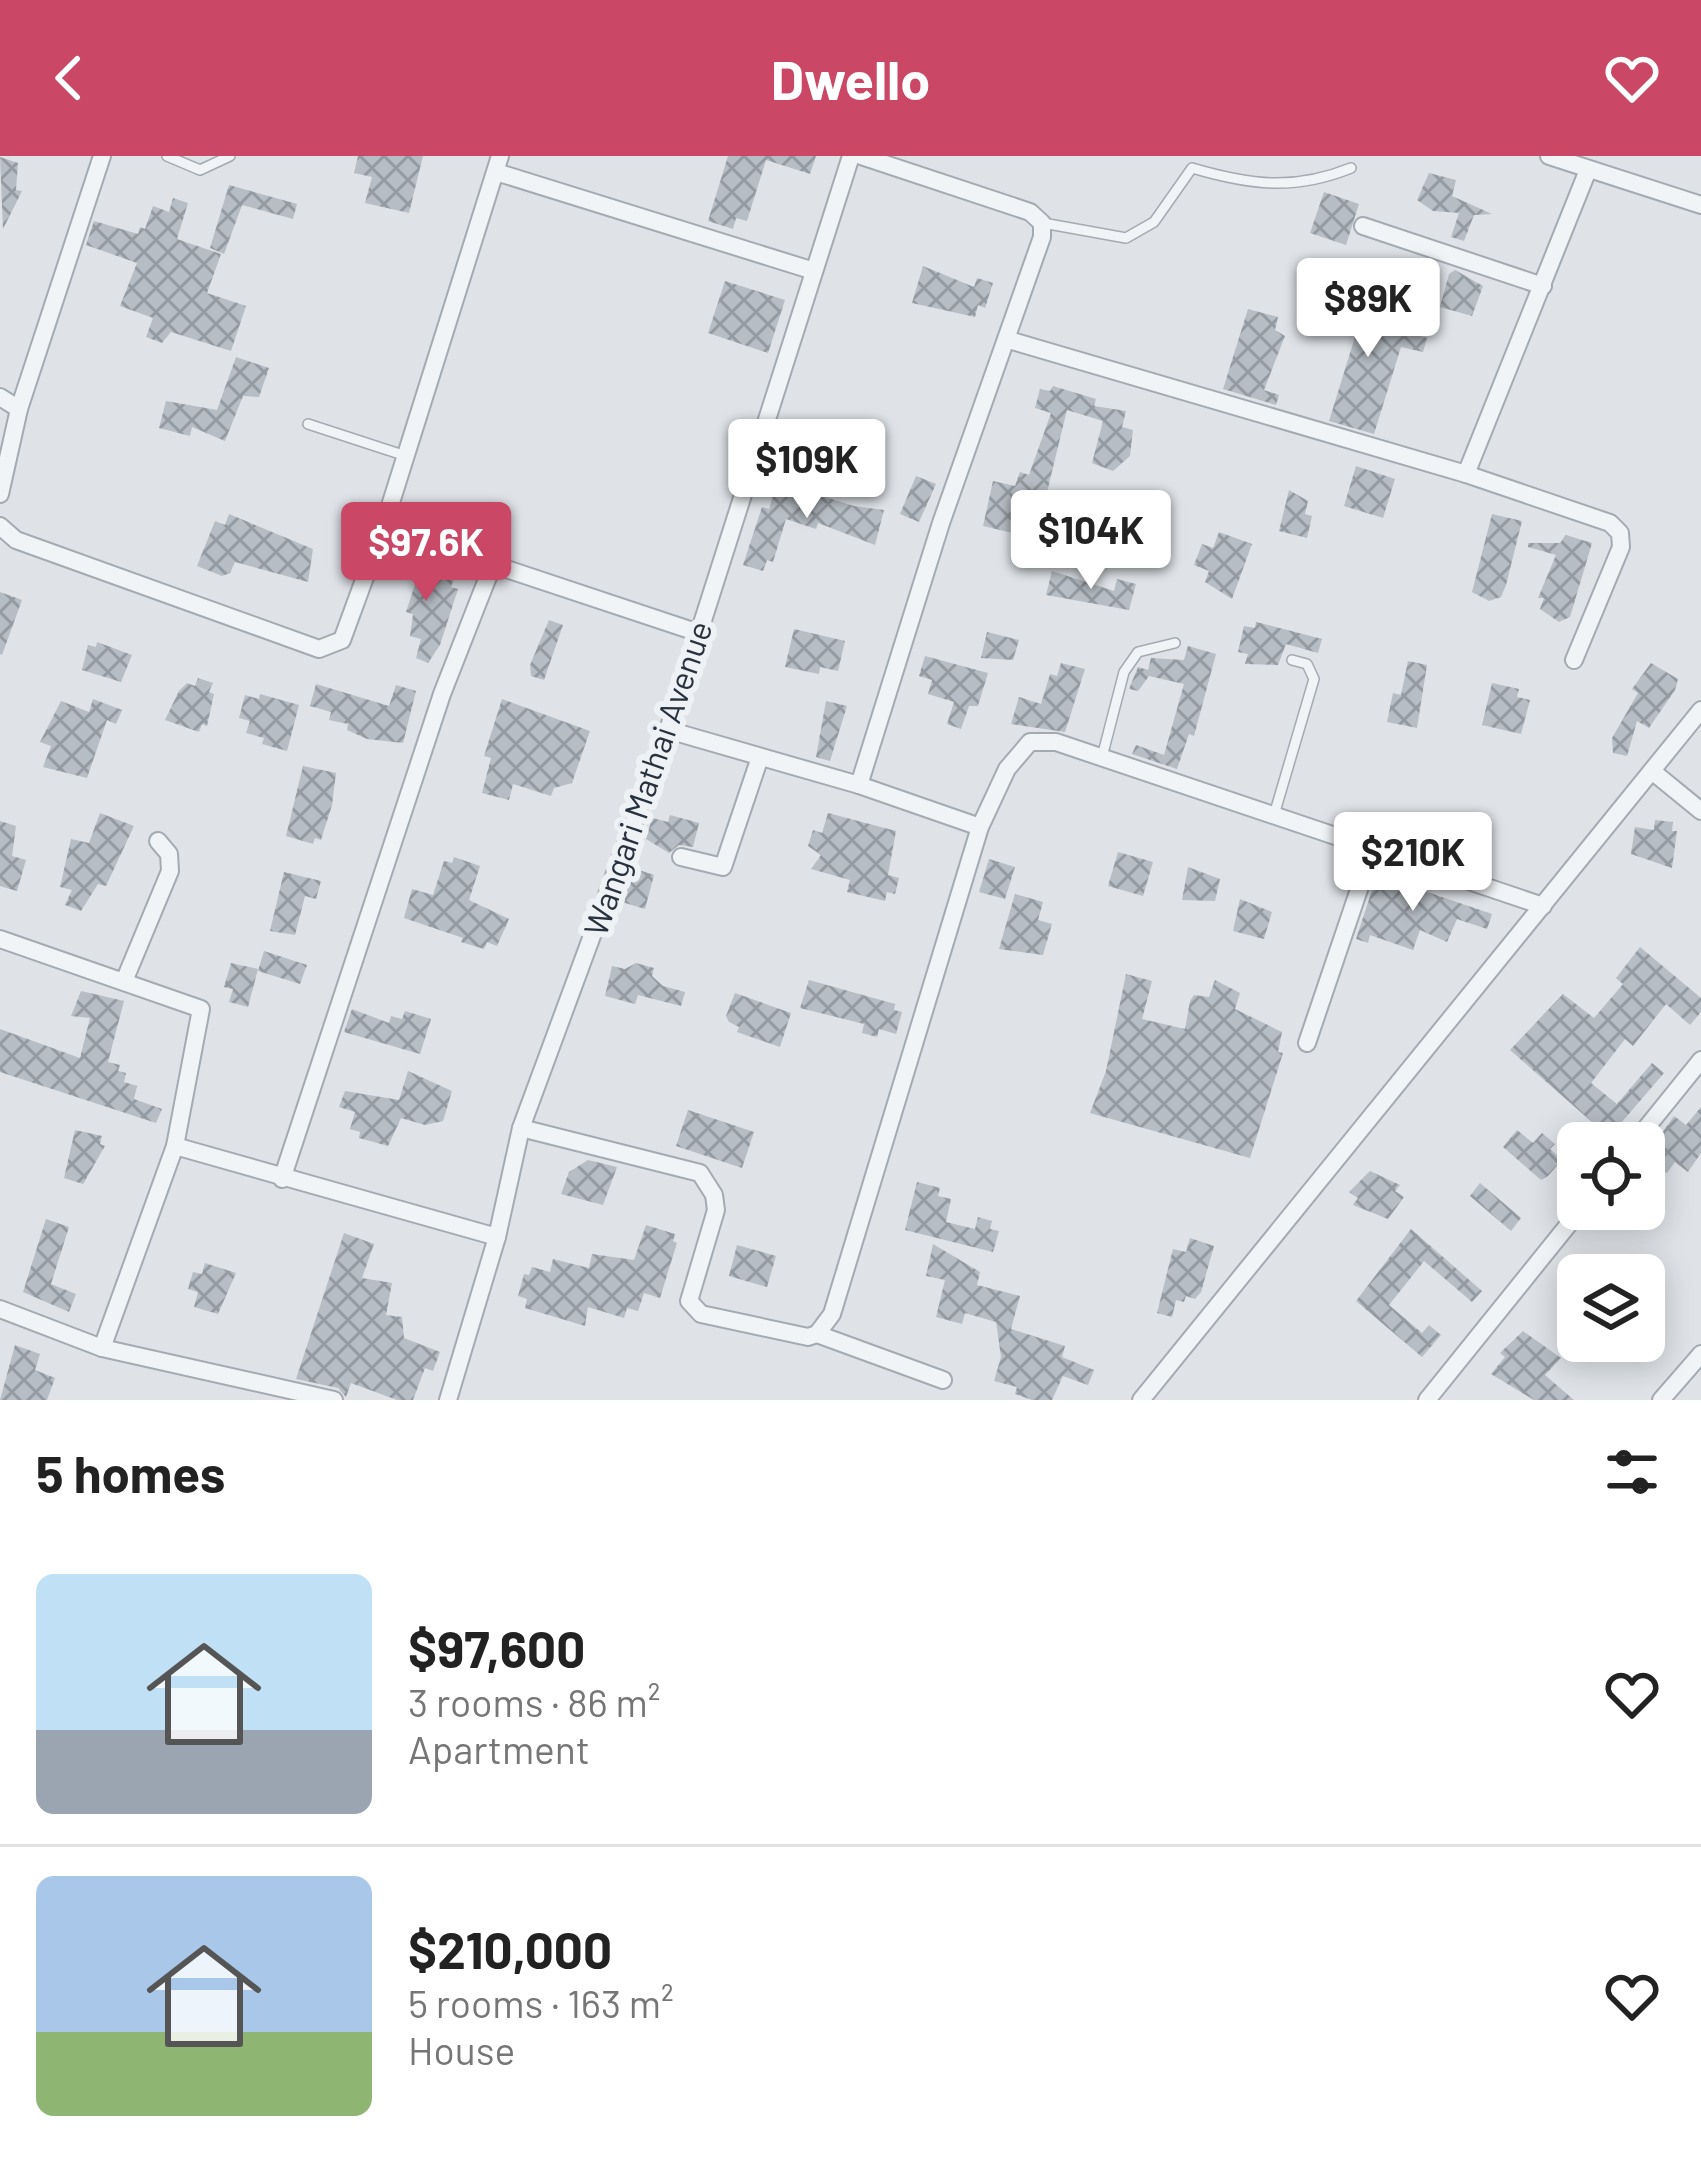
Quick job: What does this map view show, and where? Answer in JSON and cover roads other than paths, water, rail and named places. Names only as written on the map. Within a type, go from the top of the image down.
[{"type":"street","points":[[0,494],[19,409],[102,156]]},
{"type":"street","name":"Wangari Mathai Avenue","points":[[448,1400],[497,1237],[521,1128],[668,730],[850,156]]},
{"type":"street","points":[[859,785],[940,524],[1042,237],[1042,223],[1030,212],[861,156]]},
{"type":"street","points":[[1550,156],[1701,205]]},
{"type":"street","points":[[0,526],[16,540],[320,649],[342,640],[383,528],[498,164],[814,271]]},
{"type":"street","points":[[1466,474],[1588,170]]},
{"type":"street","points":[[1363,226],[1543,286]]},
{"type":"street","points":[[1009,340],[1466,474],[1610,523],[1620,533],[1621,547],[1574,660]]},
{"type":"street","points":[[0,397],[19,409]]},
{"type":"street","points":[[383,528],[699,633]]},
{"type":"street","points":[[282,1179],[442,694],[493,564]]},
{"type":"street","points":[[1141,1400],[1701,710]]},
{"type":"street","points":[[668,730],[859,785],[980,827]]},
{"type":"street","points":[[817,1334],[832,1313],[980,827],[1007,770],[1030,742],[1056,742],[1543,906]]},
{"type":"street","points":[[680,857],[723,867],[760,757]]},
{"type":"street","points":[[1652,771],[1701,811]]},
{"type":"street","points":[[125,979],[170,871],[169,854],[158,841]]},
{"type":"street","points":[[1307,1043],[1373,848]]},
{"type":"street","points":[[0,939],[201,1009],[176,1146],[102,1348]]},
{"type":"street","points":[[1651,1122],[1701,1060]]},
{"type":"street","points":[[521,1128],[700,1172],[716,1210],[689,1301],[709,1319],[817,1334],[943,1380]]},
{"type":"street","points":[[176,1146],[497,1237]]},
{"type":"street","points":[[1426,1400],[1564,1230]]},
{"type":"street","points":[[0,1309],[102,1348],[334,1400]]},
{"type":"street","points":[[1661,1400],[1701,1354]]},
{"type":"lane","points":[[167,156],[200,170],[230,156]]},
{"type":"lane","points":[[1042,223],[1126,238],[1154,222],[1192,168],[1222,179],[1271,185],[1312,184],[1351,168]]},
{"type":"lane","points":[[308,424],[406,456]]},
{"type":"lane","points":[[1102,757],[1124,672],[1138,652],[1174,643]]},
{"type":"lane","points":[[1274,815],[1314,680],[1306,664],[1292,660]]}]
